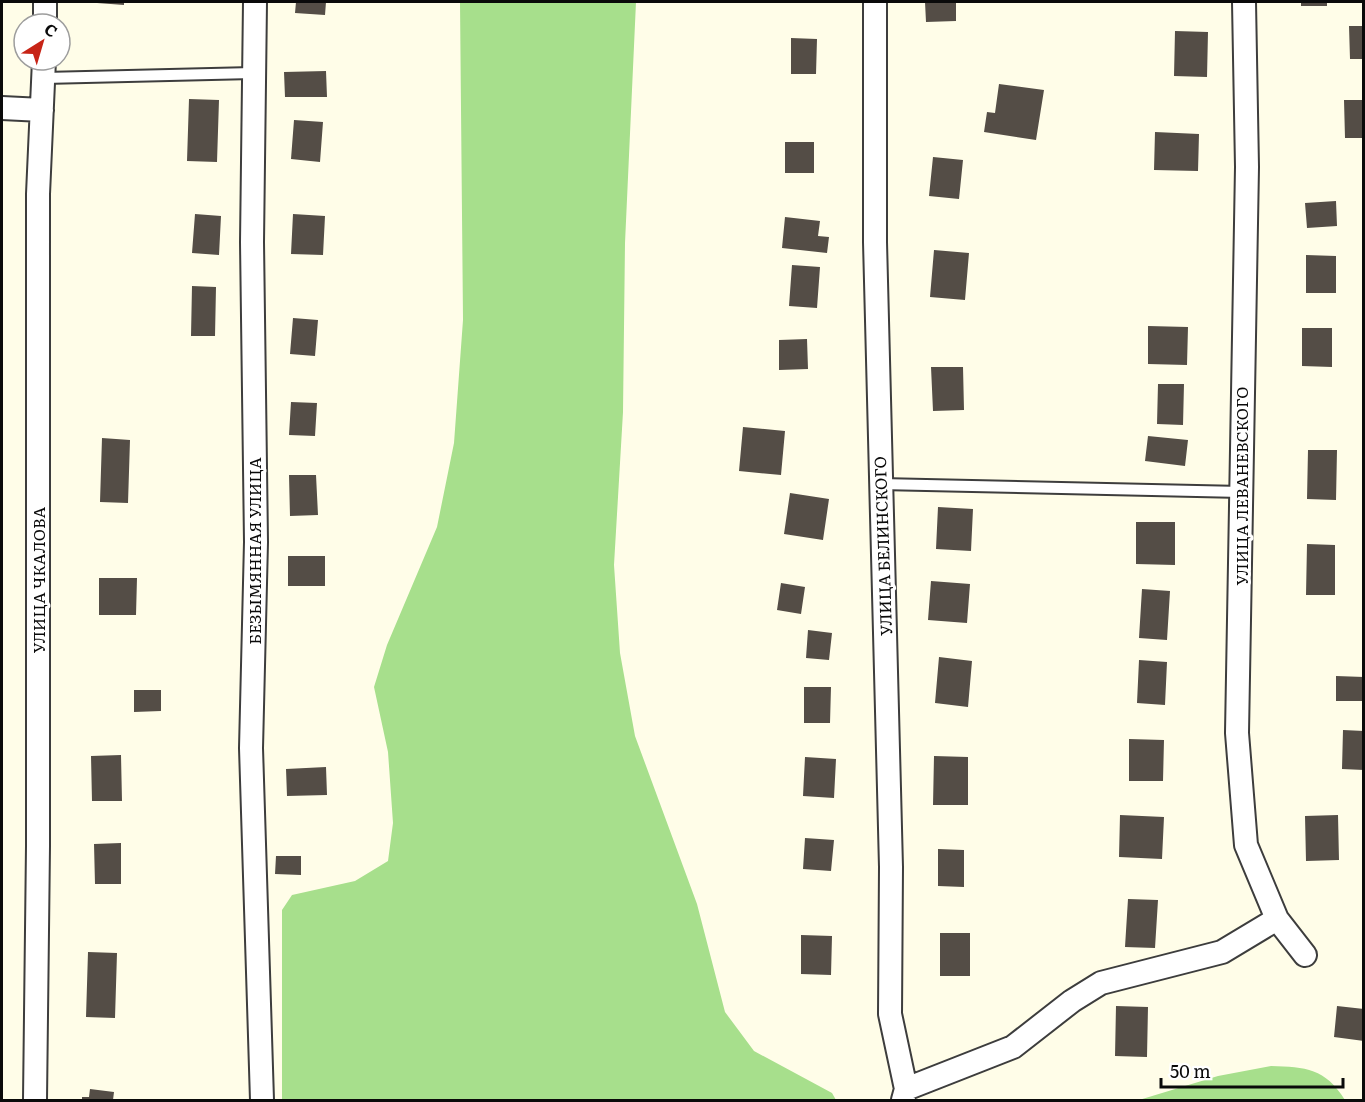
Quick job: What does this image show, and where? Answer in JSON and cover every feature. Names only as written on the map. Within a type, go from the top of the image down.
[{"type":"street","name":"БЕЗЫМЯННАЯ УЛИЦА","points":[[255,2],[252,242],[256,542],[251,748],[262,1101]]},
{"type":"street","name":"УЛИЦА БЕЛИНСКОГО","points":[[875,2],[880,484],[891,867],[890,1014],[905,1095]]},
{"type":"street","name":"УЛИЦА ЛЕВАНЕВСКОГО","points":[[1244,2],[1247,167],[1241,400],[1242,492],[1237,733],[1246,844],[1277,920],[1305,955]]},
{"type":"street","name":"УЛИЦА ЧКАЛОВА","points":[[35,1101],[38,846],[38,194],[44,72]]},
{"type":"street","points":[[2,108],[42,110]]},
{"type":"street","points":[[905,1095],[1013,1047],[1072,1001],[1101,983],[1222,952],[1277,920]]},
{"type":"lane","points":[[72,70],[254,73]]},
{"type":"lane","points":[[880,484],[1242,492]]},
{"type":"green space","points":[[460,2],[636,2],[625,243],[623,412],[614,565],[620,653],[635,736],[697,904],[725,1012],[754,1051],[832,1093],[836,1100],[282,1100],[282,910],[292,895],[355,881],[388,861],[393,823],[388,752],[374,687],[387,645],[437,527],[454,443],[463,320]]},
{"type":"green space","points":[[1271,1066],[1314,1071],[1330,1081],[1345,1100],[1139,1100],[1218,1076]]},
{"type":"building","points":[[124,2],[124,5],[97,3]]},
{"type":"building","points":[[296,2],[326,2],[325,15],[295,13]]},
{"type":"building","points":[[925,2],[956,2],[956,21],[926,22]]},
{"type":"building","points":[[1301,2],[1327,2],[1327,6],[1301,6]]},
{"type":"building","points":[[1349,26],[1364,26],[1364,59],[1350,59]]},
{"type":"building","points":[[1175,31],[1208,32],[1207,77],[1174,76]]},
{"type":"building","points":[[791,38],[817,39],[816,74],[791,74]]},
{"type":"building","points":[[326,71],[327,97],[285,97],[284,72]]},
{"type":"building","points":[[999,84],[1044,90],[1036,140],[984,132],[987,112],[995,113]]},
{"type":"building","points":[[189,99],[219,100],[217,162],[187,161]]},
{"type":"building","points":[[1344,100],[1364,100],[1364,138],[1345,138]]},
{"type":"building","points":[[294,120],[323,122],[320,162],[291,159]]},
{"type":"building","points":[[1155,132],[1199,134],[1198,171],[1154,170]]},
{"type":"building","points":[[785,142],[814,142],[814,173],[785,173]]},
{"type":"building","points":[[933,157],[963,160],[959,199],[929,196]]},
{"type":"building","points":[[1336,201],[1337,226],[1307,228],[1305,203]]},
{"type":"building","points":[[195,214],[221,216],[219,255],[192,253]]},
{"type":"building","points":[[293,214],[325,216],[323,255],[291,254]]},
{"type":"building","points":[[785,217],[820,221],[818,236],[829,237],[827,253],[782,248]]},
{"type":"building","points":[[934,250],[969,253],[965,300],[930,297]]},
{"type":"building","points":[[1306,255],[1336,256],[1336,293],[1306,293]]},
{"type":"building","points":[[792,265],[820,267],[817,308],[789,306]]},
{"type":"building","points":[[192,286],[216,287],[215,336],[191,336]]},
{"type":"building","points":[[293,318],[318,320],[315,356],[290,354]]},
{"type":"building","points":[[1148,326],[1188,327],[1187,365],[1148,364]]},
{"type":"building","points":[[1302,328],[1332,328],[1332,367],[1302,366]]},
{"type":"building","points":[[807,339],[808,369],[779,370],[779,340]]},
{"type":"building","points":[[931,367],[963,367],[964,410],[933,411]]},
{"type":"building","points":[[1158,384],[1184,384],[1183,425],[1157,424]]},
{"type":"building","points":[[291,402],[317,403],[315,436],[289,435]]},
{"type":"building","points":[[743,427],[785,431],[781,475],[739,471]]},
{"type":"building","points":[[1148,436],[1188,440],[1185,466],[1145,461]]},
{"type":"building","points":[[102,438],[130,440],[128,503],[100,502]]},
{"type":"building","points":[[1308,450],[1337,450],[1336,500],[1307,499]]},
{"type":"building","points":[[289,475],[316,475],[318,515],[290,516]]},
{"type":"building","points":[[790,493],[829,499],[823,540],[784,534]]},
{"type":"building","points":[[938,507],[973,509],[971,551],[936,549]]},
{"type":"building","points":[[1136,522],[1175,522],[1175,565],[1136,564]]},
{"type":"building","points":[[1307,544],[1335,545],[1335,595],[1306,595]]},
{"type":"building","points":[[288,556],[325,556],[325,586],[288,586]]},
{"type":"building","points":[[99,578],[137,578],[136,615],[99,615]]},
{"type":"building","points":[[931,581],[970,584],[967,623],[928,620]]},
{"type":"building","points":[[781,583],[805,587],[801,614],[777,610]]},
{"type":"building","points":[[1142,589],[1170,591],[1167,640],[1139,638]]},
{"type":"building","points":[[808,630],[832,633],[829,660],[806,658]]},
{"type":"building","points":[[939,657],[972,661],[968,707],[935,703]]},
{"type":"building","points":[[1139,660],[1167,662],[1165,705],[1137,703]]},
{"type":"building","points":[[1336,676],[1364,677],[1364,701],[1336,701]]},
{"type":"building","points":[[804,687],[831,687],[830,723],[804,723]]},
{"type":"building","points":[[134,690],[161,690],[161,711],[134,712]]},
{"type":"building","points":[[1343,730],[1364,731],[1364,770],[1342,769]]},
{"type":"building","points":[[1129,739],[1164,740],[1163,781],[1129,781]]},
{"type":"building","points":[[121,755],[122,801],[92,801],[91,756]]},
{"type":"building","points":[[934,756],[968,757],[968,805],[933,805]]},
{"type":"building","points":[[805,757],[836,759],[834,798],[803,796]]},
{"type":"building","points":[[326,767],[327,795],[287,796],[286,769]]},
{"type":"building","points":[[1120,815],[1164,817],[1162,859],[1119,857]]},
{"type":"building","points":[[1338,815],[1339,860],[1306,861],[1305,816]]},
{"type":"building","points":[[805,838],[834,840],[831,871],[803,869]]},
{"type":"building","points":[[121,843],[121,884],[95,884],[94,844]]},
{"type":"building","points":[[938,849],[964,850],[964,887],[938,886]]},
{"type":"building","points":[[276,856],[301,856],[301,875],[275,874]]},
{"type":"building","points":[[1128,899],[1158,900],[1155,948],[1125,947]]},
{"type":"building","points":[[940,933],[970,933],[970,976],[940,976]]},
{"type":"building","points":[[801,935],[832,936],[831,975],[801,974]]},
{"type":"building","points":[[88,952],[117,953],[115,1018],[86,1017]]},
{"type":"building","points":[[1116,1006],[1148,1007],[1147,1057],[1115,1056]]},
{"type":"building","points":[[1337,1006],[1364,1009],[1364,1041],[1334,1037]]},
{"type":"building","points":[[90,1089],[114,1092],[113,1100],[82,1100],[82,1097],[89,1097]]}]
